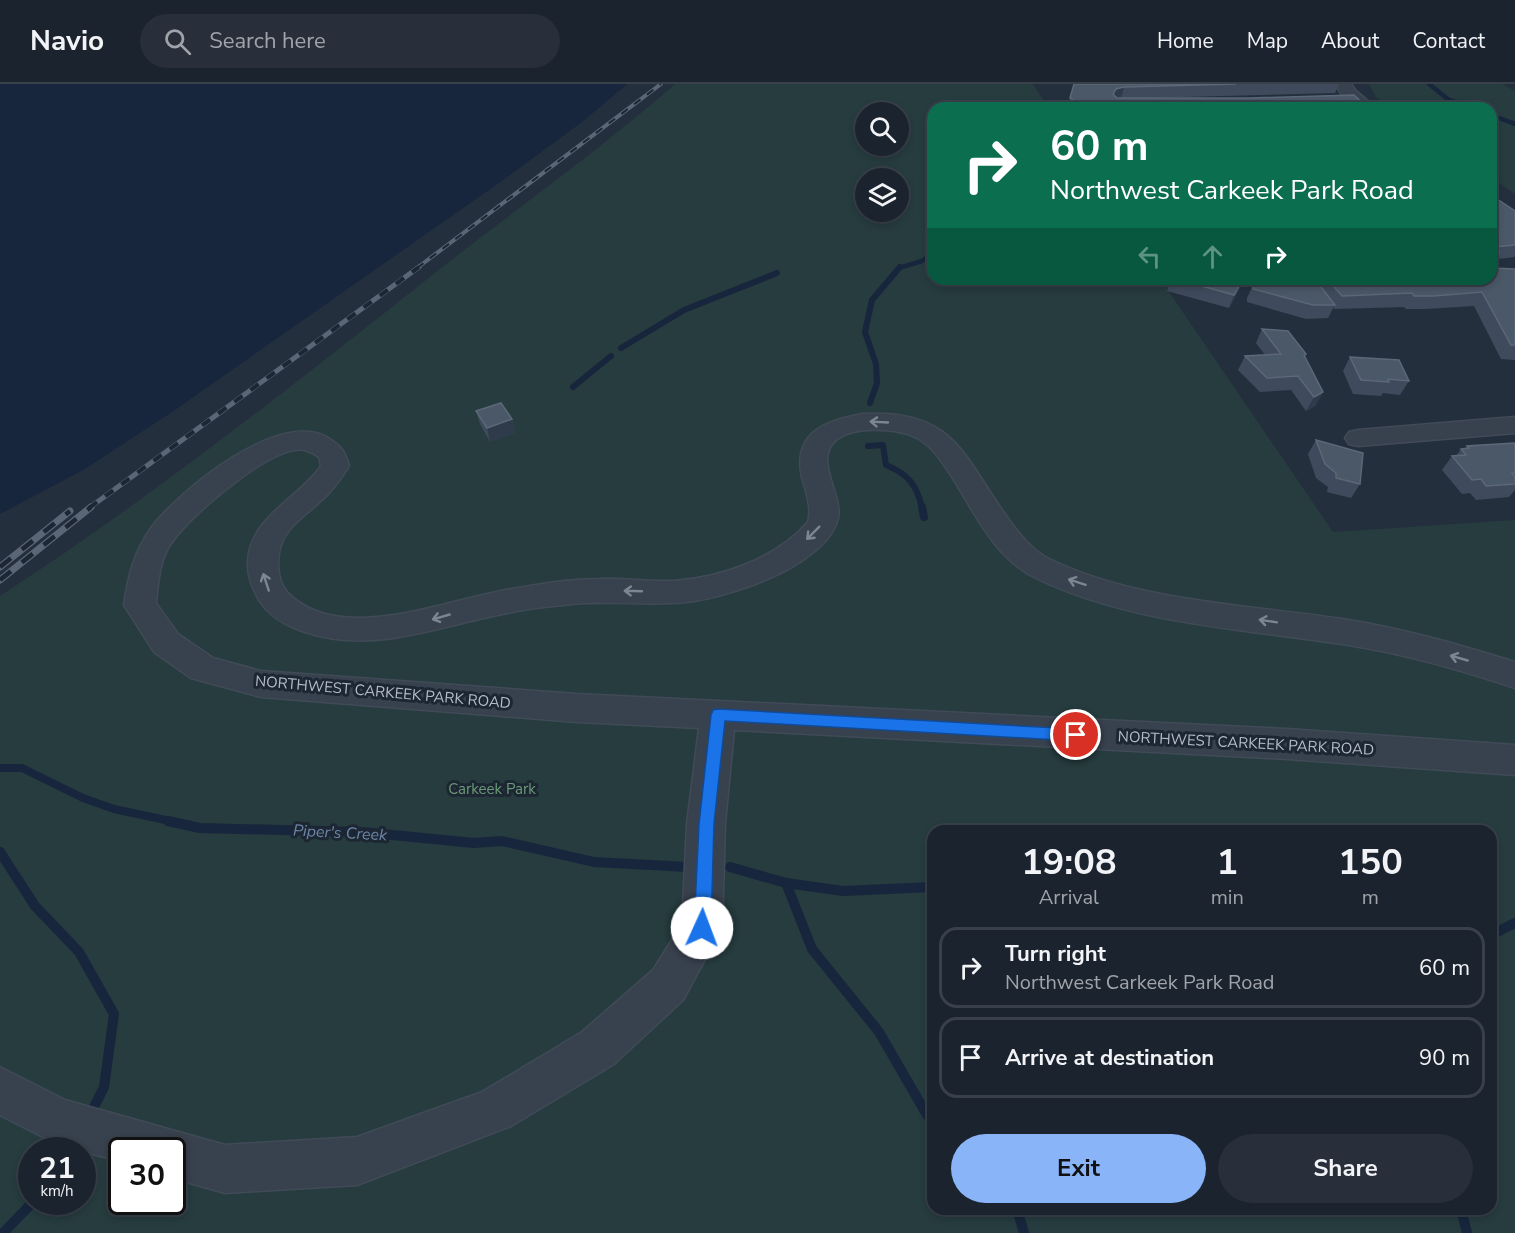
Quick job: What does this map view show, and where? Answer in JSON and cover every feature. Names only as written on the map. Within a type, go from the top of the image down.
[{"type":"street","points":[[1343,84],[1359,102]]},
{"type":"street","points":[[1332,100],[1346,102]]},
{"type":"street","name":"NORTHWEST CARKEEK PARK ROAD","points":[[1515,675],[1409,644],[1160,604],[1115,594],[1058,575],[1025,559],[948,451],[932,435],[912,426],[888,422],[865,421],[843,425],[827,434],[816,447],[814,459],[825,517],[819,529],[795,550],[747,577],[677,592],[599,590],[545,595],[464,610],[415,624],[369,629],[341,629],[304,620],[278,603],[269,591],[262,565],[270,537],[279,524],[326,480],[335,466],[335,459],[328,448],[300,441],[276,445],[255,455],[178,516],[152,551],[142,578],[140,604],[166,643],[203,669],[261,684],[577,708],[1005,732],[1373,749],[1515,760]]},
{"type":"street","points":[[1358,438],[1515,425]]},
{"type":"street","points":[[186,1158],[225,1170],[357,1161],[495,1110],[598,1048],[668,985],[702,928],[706,824],[718,715]]},
{"type":"street","points":[[0,1090],[57,1121],[114,1137]]},
{"type":"green space","name":"Carkeek Park","points":[[675,84],[1033,84],[1045,102],[927,102],[927,285],[1167,285],[1167,289],[1333,532],[1515,520],[1515,1233],[0,1233],[0,596],[163,483],[583,159]]},
{"type":"green space","points":[[1369,84],[1502,84],[1515,91],[1515,194],[1497,181],[1497,102],[1383,102],[1376,97]]},
{"type":"water","points":[[0,84],[627,84],[582,122],[506,178],[172,412],[85,469],[0,514]]},
{"type":"building","points":[[1074,84],[1236,84],[1124,87],[1116,89],[1113,94],[1117,98],[1354,95],[1362,102],[1076,102],[1070,98]]},
{"type":"building","points":[[1497,199],[1515,211],[1515,245],[1497,247]]},
{"type":"building","points":[[1497,268],[1515,269],[1515,345],[1511,345],[1482,292],[1434,296],[1414,296],[1412,293],[1342,296],[1332,285],[1497,285]]},
{"type":"building","points":[[1198,285],[1240,285],[1234,295]]},
{"type":"building","points":[[1253,285],[1319,285],[1335,305],[1313,305],[1253,289]]},
{"type":"building","points":[[1262,329],[1288,331],[1306,354],[1304,355],[1323,392],[1314,397],[1298,376],[1267,378],[1245,356],[1281,354]]},
{"type":"building","points":[[1350,357],[1399,360],[1409,381],[1361,380]]},
{"type":"building","points":[[501,403],[512,419],[487,428],[476,411]]},
{"type":"building","points":[[1316,440],[1363,453],[1360,484],[1336,478],[1336,473],[1325,464]]},
{"type":"building","points":[[1515,443],[1515,473],[1512,473],[1515,477],[1515,484],[1486,486],[1481,479],[1472,480],[1452,456],[1466,455],[1461,449],[1469,448],[1467,446]]},
{"type":"waterway","points":[[1429,84],[1449,100],[1455,102]]},
{"type":"waterway","points":[[1497,117],[1515,124]]},
{"type":"waterway","points":[[899,268],[927,257]]},
{"type":"waterway","points":[[870,403],[877,383],[876,364],[865,332],[872,300],[899,268]]},
{"type":"waterway","points":[[621,348],[684,310],[777,273]]},
{"type":"waterway","points":[[573,387],[611,356]]},
{"type":"waterway","points":[[868,446],[883,445],[886,465],[906,476],[914,487],[922,508]]},
{"type":"waterway","points":[[922,507],[924,517]]},
{"type":"waterway","name":"Piper's Creek","points":[[0,768],[22,768],[83,798],[114,809],[175,822]]},
{"type":"waterway","name":"Piper's Creek","points":[[168,821],[200,828],[362,832],[474,843],[502,841],[594,862],[688,867]]},
{"type":"waterway","points":[[0,852],[35,906],[79,952],[114,1014],[104,1087],[89,1117]]},
{"type":"waterway","name":"Piper's Creek","points":[[730,867],[786,883]]},
{"type":"waterway","name":"Piper's Creek","points":[[786,883],[843,891],[927,887]]},
{"type":"waterway","points":[[786,883],[812,949],[879,1032],[927,1115]]},
{"type":"waterway","name":"Piper's Creek","points":[[1497,932],[1515,923]]},
{"type":"waterway","points":[[3,1233],[20,1215]]},
{"type":"waterway","points":[[1019,1215],[1024,1233]]},
{"type":"waterway","points":[[1462,1215],[1467,1233]]},
{"type":"railway","points":[[417,268],[661,84]]},
{"type":"railway","points":[[89,508],[419,267]]},
{"type":"railway","points":[[0,580],[91,507]]},
{"type":"railway","points":[[0,567],[70,511]]},
{"type":"route","points":[[702,928],[706,824],[718,715],[1076,735]]}]
